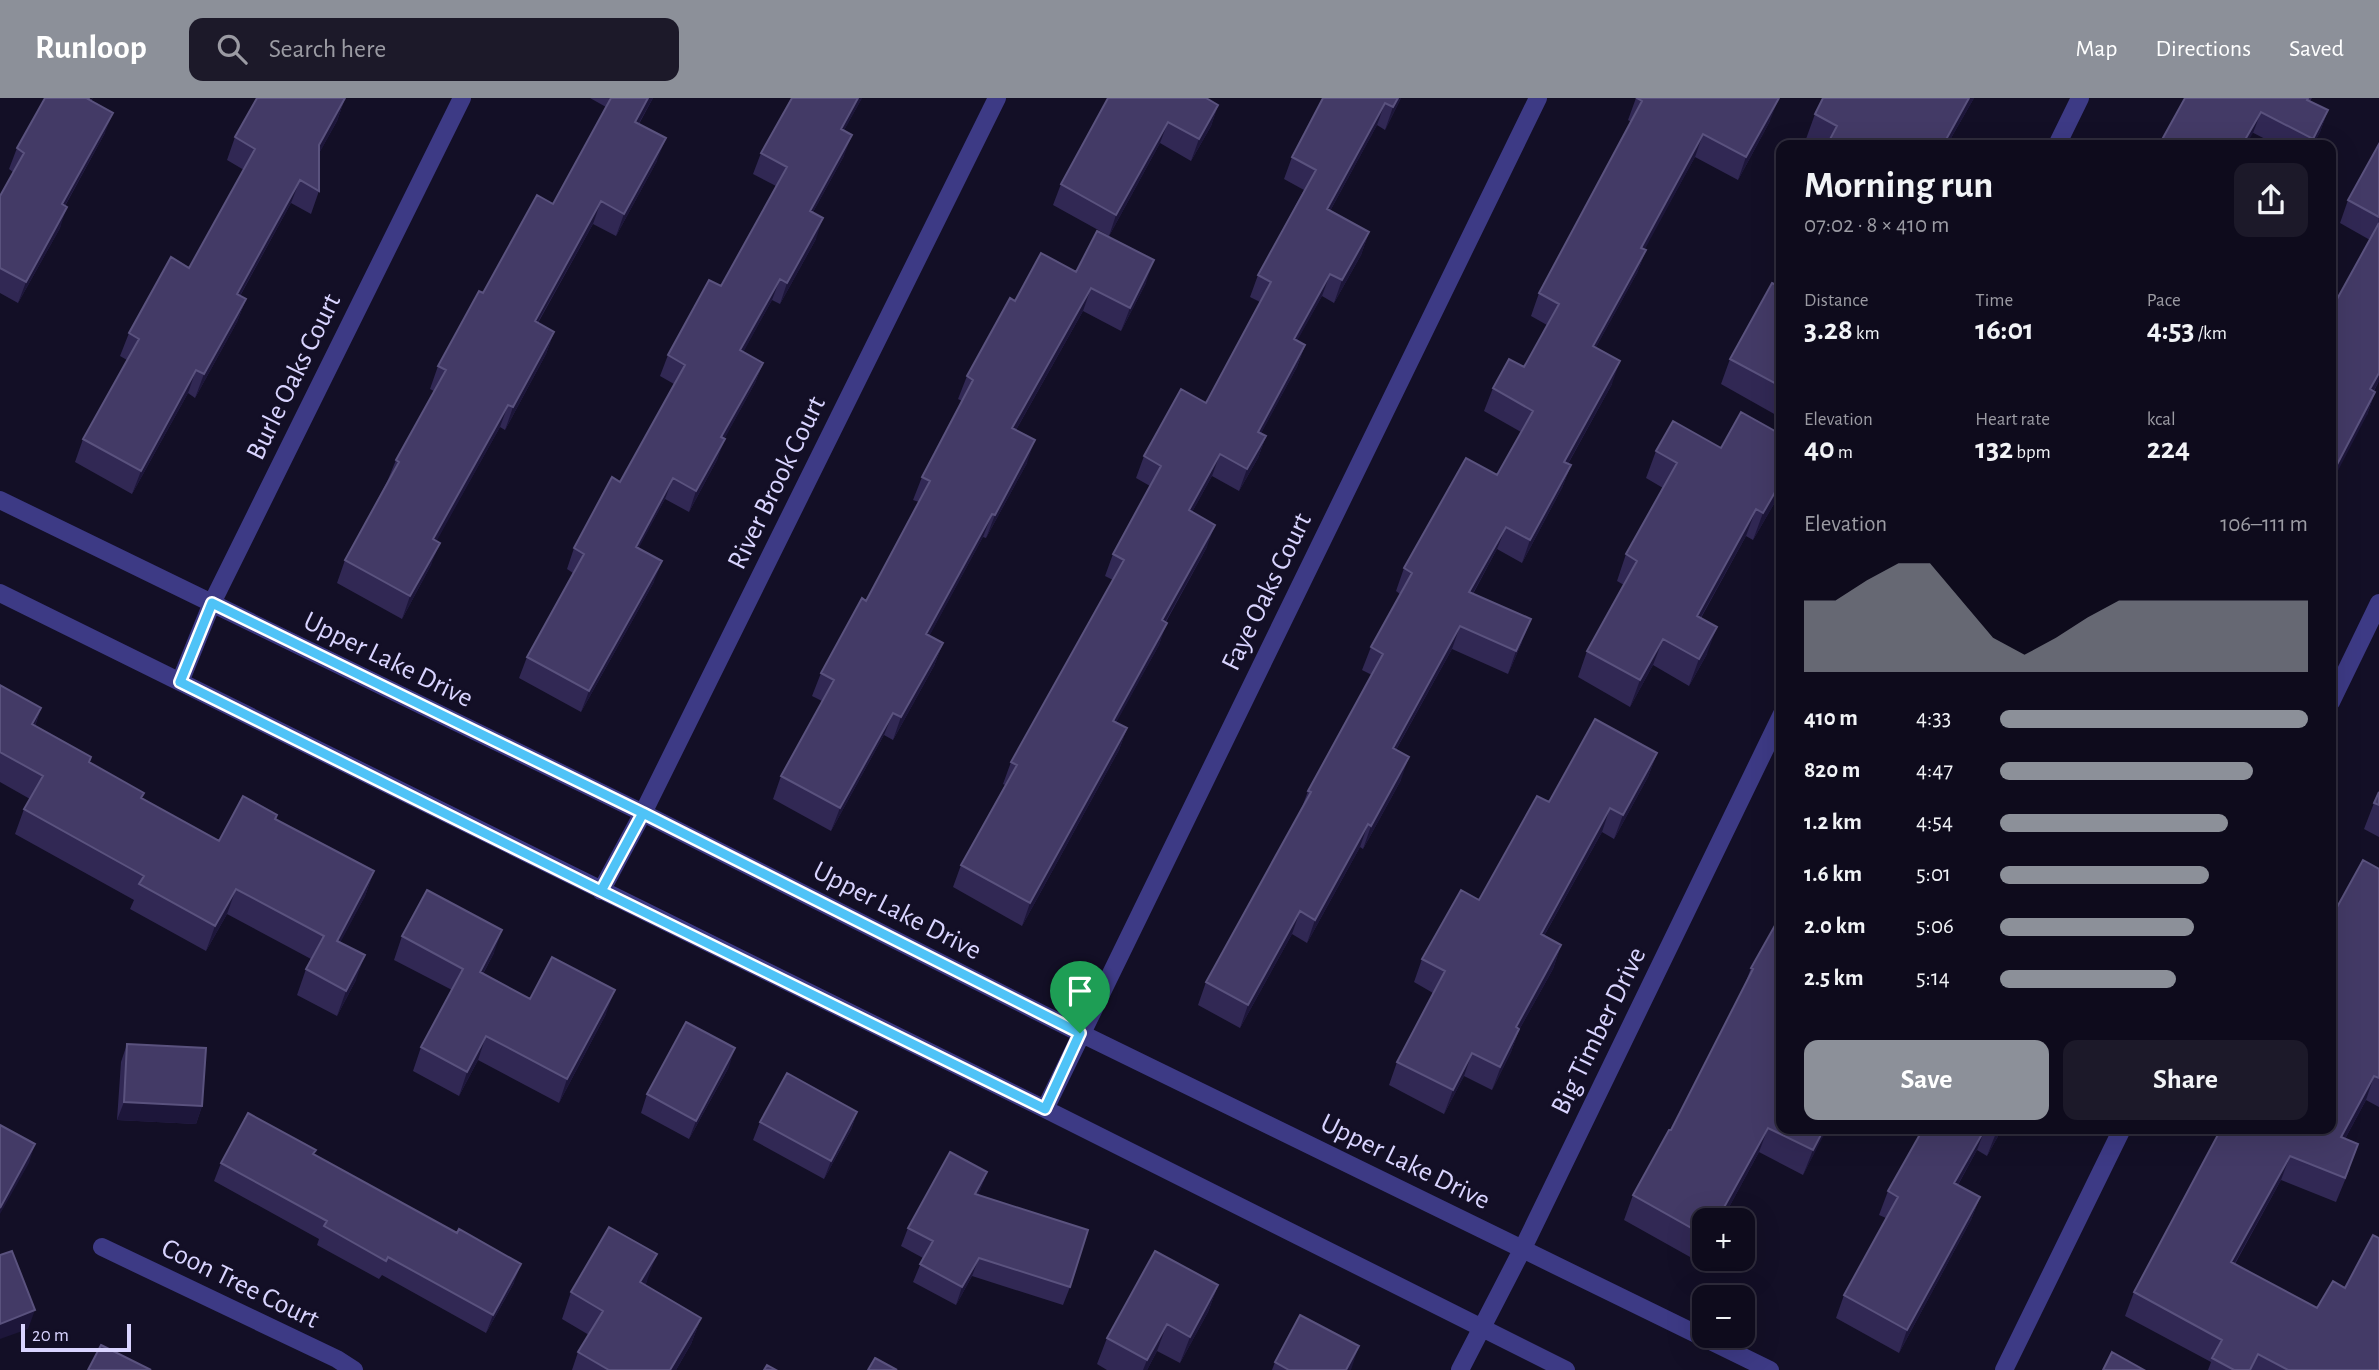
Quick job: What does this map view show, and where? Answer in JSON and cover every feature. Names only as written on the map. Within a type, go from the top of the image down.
[{"type":"street","name":"Burle Oaks Court","points":[[180,682],[212,603],[462,98]]},
{"type":"street","name":"River Brook Court","points":[[601,891],[643,813],[997,98]]},
{"type":"street","name":"Faye Oaks Court","points":[[1045,1109],[1538,98]]},
{"type":"street","points":[[2059,140],[2080,98]]},
{"type":"street","name":"Upper Lake Drive","points":[[0,500],[643,813],[1080,1033],[1770,1370]]},
{"type":"street","points":[[0,593],[1045,1109],[1566,1370]]},
{"type":"street","points":[[2336,692],[2379,604]]},
{"type":"street","name":"Big Timber Drive","points":[[1460,1370],[1523,1248],[1776,726]]},
{"type":"street","points":[[2004,1370],[2120,1134]]},
{"type":"street","name":"Coon Tree Court","points":[[102,1247],[337,1359],[354,1370]]},
{"type":"building","points":[[45,98],[89,98],[113,113],[62,204],[67,207],[26,282],[0,268],[0,196],[24,153],[17,148]]},
{"type":"building","points":[[257,98],[345,98],[319,145],[319,191],[300,180],[237,294],[246,299],[204,374],[196,370],[141,471],[83,439],[139,339],[129,333],[171,257],[189,268],[255,149],[235,137]]},
{"type":"building","points":[[611,98],[648,98],[635,122],[666,138],[624,214],[601,201],[535,321],[554,332],[513,407],[508,405],[433,539],[440,543],[410,596],[345,560],[446,370],[438,366],[479,291],[483,293],[537,195],[553,204]]},
{"type":"building","points":[[792,98],[858,98],[841,129],[852,135],[810,211],[823,218],[787,283],[780,279],[740,350],[763,363],[721,437],[725,439],[696,491],[673,478],[636,547],[662,561],[589,691],[527,657],[584,554],[574,548],[612,477],[620,482],[685,365],[668,355],[709,280],[721,286],[787,167],[761,153]]},
{"type":"building","points":[[1108,98],[1206,98],[1218,105],[1199,139],[1168,122],[1116,215],[1061,184]]},
{"type":"building","points":[[1323,98],[1398,98],[1393,107],[1385,103],[1327,209],[1369,232],[1342,280],[1330,274],[1294,339],[1305,345],[1258,432],[1266,436],[1247,469],[1220,454],[1189,510],[1215,525],[1162,620],[1167,623],[1113,721],[1127,728],[1030,903],[961,865],[1017,765],[1011,762],[1124,560],[1113,554],[1161,466],[1144,456],[1181,389],[1206,403],[1271,282],[1258,275],[1316,170],[1292,157]]},
{"type":"building","points":[[1637,98],[1779,98],[1746,157],[1703,134],[1641,248],[1646,250],[1593,346],[1620,361],[1564,462],[1571,465],[1530,540],[1506,527],[1469,592],[1531,619],[1516,651],[1460,626],[1393,748],[1409,757],[1371,826],[1368,824],[1315,920],[1300,911],[1248,1005],[1206,982],[1311,792],[1308,791],[1383,654],[1371,647],[1412,573],[1404,568],[1466,458],[1497,475],[1533,411],[1493,388],[1509,359],[1524,367],[1559,304],[1539,293],[1642,101]]},
{"type":"building","points":[[1823,98],[1969,98],[1946,140],[1830,140],[1837,126],[1815,114]]},
{"type":"building","points":[[2185,98],[2308,98],[2307,100],[2328,110],[2313,139],[2261,112],[2245,140],[2162,140]]},
{"type":"building","points":[[2379,144],[2379,217],[2348,200]]},
{"type":"building","points":[[2379,223],[2379,373],[2370,389],[2375,392],[2336,466],[2336,301]]},
{"type":"building","points":[[1097,231],[1154,260],[1130,308],[1091,288],[1012,428],[1035,440],[926,634],[943,643],[901,717],[893,713],[840,808],[781,776],[834,680],[821,673],[862,598],[866,601],[930,481],[922,477],[973,380],[967,376],[1010,298],[1015,301],[1041,253],[1076,272]]},
{"type":"building","points":[[1772,283],[1776,285],[1776,384],[1730,359]]},
{"type":"building","points":[[1741,412],[1776,432],[1776,490],[1763,513],[1756,509],[1697,616],[1717,627],[1699,659],[1663,639],[1640,680],[1587,651],[1637,561],[1626,554],[1677,463],[1656,451],[1673,421],[1721,448]]},
{"type":"building","points":[[0,685],[41,708],[32,724],[91,757],[89,762],[144,793],[141,798],[219,841],[243,796],[277,815],[275,819],[374,871],[337,941],[365,955],[346,991],[306,969],[324,936],[236,889],[215,926],[139,884],[144,876],[24,809],[43,776],[0,752]]},
{"type":"building","points":[[1595,719],[1657,753],[1623,815],[1610,808],[1541,934],[1561,945],[1516,1027],[1519,1029],[1500,1067],[1472,1053],[1453,1090],[1397,1062],[1445,971],[1422,959],[1461,890],[1479,900],[1537,796],[1549,802]]},
{"type":"building","points":[[2379,792],[2379,805],[2374,803]]},
{"type":"building","points":[[2363,860],[2379,869],[2379,1078],[2374,1076],[2341,1137],[2358,1144],[2345,1178],[2290,1156],[2231,1262],[2317,1308],[2333,1281],[2345,1288],[2373,1235],[2379,1238],[2379,1370],[2288,1370],[2258,1354],[2250,1370],[2234,1370],[2212,1358],[2222,1340],[2134,1292],[2218,1134],[2336,1134],[2336,909]]},
{"type":"building","points":[[427,890],[502,930],[480,972],[530,999],[552,957],[615,990],[567,1079],[486,1036],[467,1072],[421,1047],[463,969],[402,936]]},
{"type":"building","points":[[1776,924],[1776,1132],[1768,1128],[1724,1208],[1692,1208],[1692,1228],[1633,1195],[1671,1130],[1753,969],[1751,968]]},
{"type":"building","points":[[686,1022],[735,1048],[696,1121],[647,1094]]},
{"type":"building","points":[[127,1044],[206,1048],[202,1106],[124,1102]]},
{"type":"building","points":[[787,1073],[857,1112],[831,1161],[760,1122]]},
{"type":"building","points":[[248,1113],[316,1150],[313,1154],[457,1233],[459,1229],[521,1264],[493,1315],[388,1257],[386,1261],[324,1226],[327,1221],[221,1163]]},
{"type":"building","points":[[0,1125],[35,1144],[0,1208]]},
{"type":"building","points":[[1780,1134],[1821,1134],[1813,1150]]},
{"type":"building","points":[[1920,1134],[1982,1134],[1954,1183],[1980,1197],[1907,1330],[1844,1295],[1898,1197],[1888,1191]]},
{"type":"building","points":[[950,1152],[987,1172],[975,1194],[1088,1230],[1070,1287],[979,1258],[962,1287],[920,1264],[933,1241],[908,1228]]},
{"type":"building","points":[[609,1227],[657,1254],[640,1282],[701,1318],[670,1370],[609,1370],[578,1352],[603,1311],[571,1292]]},
{"type":"building","points":[[12,1251],[35,1310],[0,1324],[0,1255]]},
{"type":"building","points":[[1155,1251],[1218,1285],[1190,1337],[1167,1324],[1147,1360],[1107,1338]]},
{"type":"building","points":[[1300,1315],[1359,1346],[1346,1370],[1289,1370],[1275,1362]]},
{"type":"building","points":[[101,1345],[151,1370],[88,1370]]},
{"type":"building","points":[[2112,1352],[2144,1370],[2103,1370]]},
{"type":"building","points":[[875,1358],[897,1370],[868,1370]]},
{"type":"route","points":[[1080,1033],[643,813],[601,891],[180,682],[212,603],[643,813],[601,891],[1045,1109],[1080,1033]]}]
